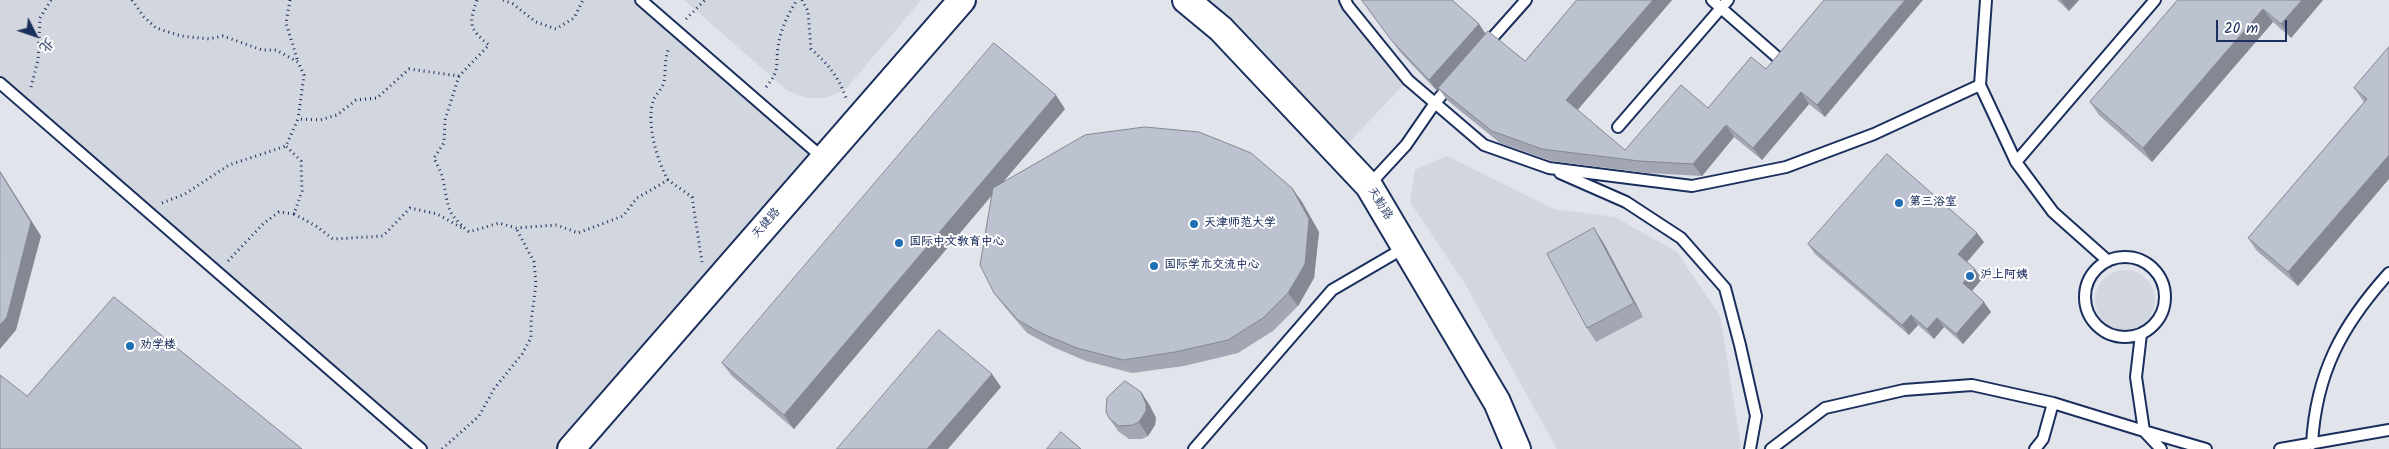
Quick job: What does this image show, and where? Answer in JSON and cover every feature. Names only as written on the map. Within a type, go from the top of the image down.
[{"type":"street","name":"天健路","points":[[571,449],[962,0]]},
{"type":"street","name":"天勤路","points":[[1186,0],[1221,29],[1369,186],[1497,402],[1517,449]]},
{"type":"lane","points":[[641,0],[824,159]]},
{"type":"lane","points":[[1345,0],[1408,80],[1484,145],[1549,168],[1626,202],[1681,238],[1725,288],[1756,416],[1750,449]]},
{"type":"lane","points":[[1480,52],[1526,0]]},
{"type":"lane","points":[[1712,0],[1725,4],[1777,57]]},
{"type":"lane","points":[[1986,0],[1980,85],[2016,162],[2053,212],[2108,261]]},
{"type":"lane","points":[[2016,162],[2155,0]]},
{"type":"lane","points":[[1618,127],[1725,4]]},
{"type":"lane","points":[[1369,186],[1406,145],[1435,103],[1461,74]]},
{"type":"lane","points":[[0,83],[421,449]]},
{"type":"lane","points":[[1549,168],[1692,186],[1786,167],[1874,134],[1980,85]]},
{"type":"lane","points":[[1194,449],[1332,290],[1405,248]]},
{"type":"lane","points":[[2130,258],[2141,261],[2154,271],[2163,286],[2163,308],[2158,318],[2141,334],[2119,337],[2108,334],[2091,319],[2086,309],[2086,286],[2091,276],[2108,261],[2130,258]]},
{"type":"lane","points":[[2312,444],[2314,412],[2331,355],[2362,303],[2389,273]]},
{"type":"lane","points":[[2141,334],[2136,377],[2144,432],[2161,449]]},
{"type":"lane","points":[[1771,449],[1825,408],[1904,390],[1972,385],[2053,403],[2144,432],[2206,449]]},
{"type":"lane","points":[[2035,449],[2043,438],[2053,403]]},
{"type":"lane","points":[[2280,449],[2389,430]]},
{"type":"path","points":[[23,104],[35,78],[40,18],[51,0]]},
{"type":"path","points":[[132,0],[144,18],[156,28],[181,36],[210,39],[223,36],[262,50],[276,50],[298,62]]},
{"type":"path","points":[[145,210],[185,194],[229,165],[286,146],[298,119],[304,75],[286,23],[290,0]]},
{"type":"path","points":[[469,232],[455,220],[449,210],[445,200],[443,178],[434,158],[444,143],[445,120],[459,76],[489,45],[474,33],[470,20],[477,0]]},
{"type":"path","points":[[503,0],[514,4],[536,22],[556,29],[574,18],[583,0]]},
{"type":"path","points":[[705,0],[690,12],[676,30],[665,58],[664,83],[653,101],[652,124],[656,149],[668,180],[692,197],[699,251],[711,288]]},
{"type":"path","points":[[755,99],[769,83],[778,67],[778,48],[783,27],[797,0]]},
{"type":"path","points":[[802,0],[808,11],[811,49],[827,62],[838,78],[848,103],[858,120]]},
{"type":"path","points":[[298,119],[320,120],[337,115],[356,100],[378,98],[409,69],[459,76]]},
{"type":"path","points":[[286,146],[301,161],[302,191],[294,214]]},
{"type":"path","points":[[217,272],[264,223],[279,212],[294,214],[316,226],[333,239],[383,236],[410,208],[437,214],[469,232],[499,224],[516,228],[557,225],[578,233],[623,216],[637,198],[668,180]]},
{"type":"path","points":[[442,449],[479,416],[494,389],[522,354],[531,338],[536,284],[534,262],[516,228]]},
{"type":"shaded area","name":"天津师范大学","points":[[0,0],[2389,0],[2389,449],[0,449]]},
{"type":"shaded area","points":[[0,0],[641,0],[824,159],[571,449],[421,449],[0,83]]},
{"type":"shaded area","points":[[684,0],[921,0],[846,89],[824,98],[811,98],[788,91]]},
{"type":"shaded area","points":[[1186,0],[1345,0],[1408,80],[1338,154]]},
{"type":"shaded area","points":[[1447,156],[1554,209],[1615,217],[1677,252],[1720,316],[1741,446],[1738,449],[1557,449],[1465,284],[1410,202],[1415,170]]},
{"type":"shaded area","points":[[2125,270],[2141,275],[2146,279],[2150,284],[2155,300],[2150,316],[2146,321],[2141,325],[2125,330],[2109,325],[2104,321],[2100,316],[2095,300],[2100,284],[2104,279],[2109,275]]},
{"type":"building","points":[[1362,0],[1452,0],[1479,24],[1429,80],[1392,41]]},
{"type":"building","points":[[1577,0],[1653,0],[1566,100],[1625,150],[1681,85],[1708,108],[1751,57],[1766,69],[1824,0],[1905,0],[1817,105],[1801,92],[1753,148],[1726,125],[1693,164],[1639,161],[1542,149],[1492,131],[1438,88],[1488,31],[1525,61]]},
{"type":"building","points":[[2178,0],[2302,0],[2281,24],[2263,9],[2143,148],[2090,102]]},
{"type":"building","name":"国际中文教育中心","points":[[994,43],[1056,95],[784,415],[722,363]]},
{"type":"building","points":[[2389,47],[2389,155],[2288,272],[2248,238],[2367,99],[2354,88]]},
{"type":"building","name":"国际学术交流中心","points":[[1145,127],[1199,132],[1251,153],[1292,188],[1309,219],[1305,264],[1288,293],[1263,318],[1228,340],[1175,352],[1123,360],[1077,348],[1043,334],[1018,320],[994,293],[980,265],[993,188],[1085,135]]},
{"type":"building","name":"第三浴室","points":[[1887,154],[1977,233],[1958,254],[1975,269],[1963,283],[1984,302],[1956,334],[1937,318],[1927,329],[1911,315],[1902,325],[1808,244]]},
{"type":"building","points":[[0,172],[31,222],[7,317],[0,325]]},
{"type":"building","points":[[1594,228],[1634,303],[1587,328],[1547,254]]},
{"type":"building","name":"劝学楼","points":[[114,297],[302,449],[0,449],[0,375],[27,396]]},
{"type":"building","points":[[939,330],[992,374],[927,449],[837,449]]},
{"type":"building","points":[[1125,381],[1141,392],[1146,404],[1146,411],[1139,422],[1133,425],[1119,426],[1109,418],[1106,411],[1107,398]]},
{"type":"building","points":[[1061,432],[1081,449],[1047,449]]},
{"type":"place","name":"第三浴室","points":[[1899,203]]},
{"type":"place","name":"天津师范大学","points":[[1194,224]]},
{"type":"place","name":"国际中文教育中心","points":[[899,243]]},
{"type":"place","name":"国际学术交流中心","points":[[1154,266]]},
{"type":"place","name":"沪上阿姨","points":[[1970,276]]},
{"type":"place","name":"劝学楼","points":[[130,346]]}]
